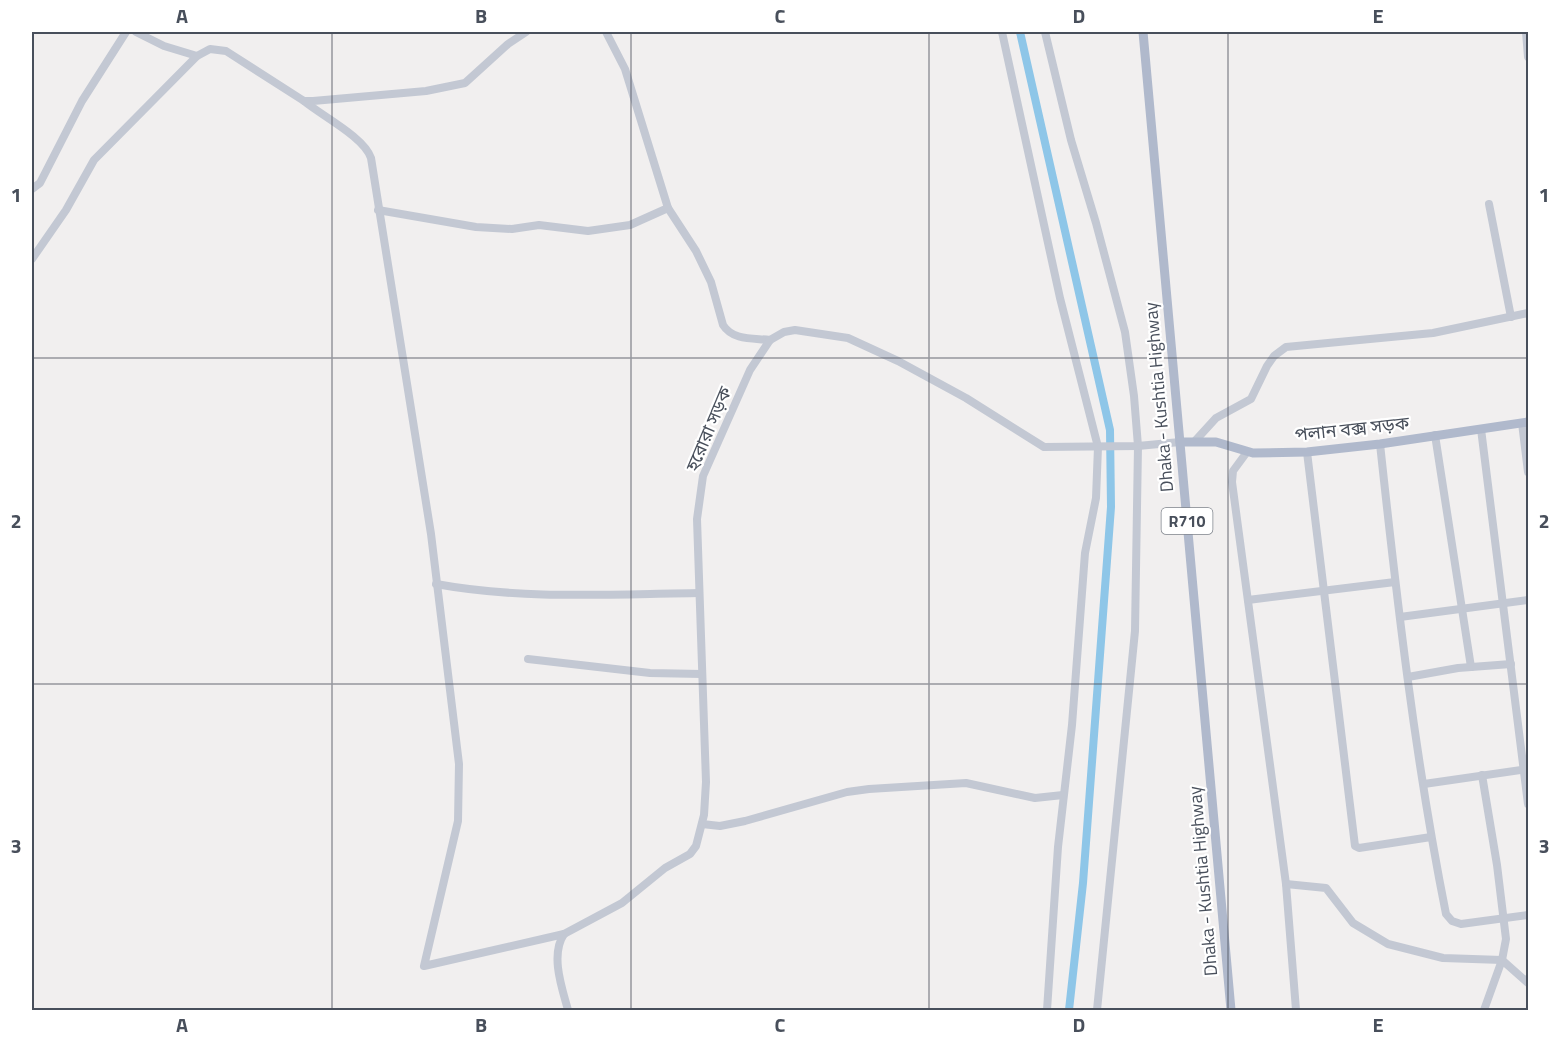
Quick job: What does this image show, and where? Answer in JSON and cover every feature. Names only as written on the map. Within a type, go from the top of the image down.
[{"type":"main road","name":"Dhaka - Kushtia Highway","points":[[1143,32],[1231,1011]]},
{"type":"main road","name":"পলান বক্স সড়ক","points":[[1180,442],[1216,442],[1247,452],[1307,452],[1380,444],[1525,422]]},
{"type":"street","points":[[32,189],[40,183],[99,71],[126,32]]},
{"type":"street","points":[[136,32],[164,46],[197,56]]},
{"type":"street","points":[[304,101],[426,91],[465,83],[508,44],[526,32]]},
{"type":"street","points":[[606,32],[625,69],[668,208],[706,272],[727,331],[738,337],[770,339],[784,332],[795,330],[848,338],[966,398],[1044,447],[1127,447],[1180,442]]},
{"type":"street","points":[[1002,32],[1060,298],[1099,447],[1096,498],[1085,553],[1063,795],[1047,1011]]},
{"type":"street","points":[[1045,32],[1071,140],[1125,332],[1138,446],[1136,631],[1097,1011]]},
{"type":"street","points":[[1526,32],[1528,57]]},
{"type":"street","points":[[32,259],[66,210],[94,160],[197,56],[210,49],[226,51],[360,140],[368,150],[399,330],[436,584],[480,592],[508,591],[561,596],[699,593]]},
{"type":"street","points":[[1490,204],[1511,317]]},
{"type":"street","points":[[378,210],[476,227],[512,229],[539,225],[588,231],[630,225],[668,208]]},
{"type":"street","points":[[1195,441],[1216,418],[1251,399],[1267,366],[1274,356],[1286,347],[1433,333],[1528,313]]},
{"type":"street","name":"হরোরা সড়ক","points":[[436,584],[459,764],[460,796],[458,821],[424,966],[564,934],[622,903],[665,868],[690,854],[696,846],[702,824],[706,740],[697,519],[703,476],[750,370],[770,339]]},
{"type":"street","points":[[1525,422],[1528,472]]},
{"type":"street","points":[[1481,429],[1526,769],[1528,804]]},
{"type":"street","points":[[1436,435],[1471,667]]},
{"type":"street","points":[[1380,444],[1408,677],[1431,837],[1448,918],[1461,924],[1528,915]]},
{"type":"street","points":[[1247,452],[1236,465],[1232,476],[1286,884],[1296,1011]]},
{"type":"street","points":[[1307,452],[1355,846],[1359,848],[1431,837]]},
{"type":"street","points":[[1248,600],[1395,582]]},
{"type":"street","points":[[1400,617],[1528,600]]},
{"type":"street","points":[[528,659],[650,673],[702,674]]},
{"type":"street","points":[[1408,677],[1471,667],[1511,664]]},
{"type":"street","points":[[1424,784],[1526,769]]},
{"type":"street","points":[[1482,775],[1506,939],[1502,960],[1484,1011]]},
{"type":"street","points":[[702,824],[720,826],[847,792],[869,789],[966,783],[1035,798],[1063,795]]},
{"type":"street","points":[[1286,884],[1326,888],[1353,923],[1388,944],[1443,958],[1502,960],[1528,983]]},
{"type":"street","points":[[564,934],[558,943],[557,955],[568,1011]]},
{"type":"waterway","points":[[1020,32],[1110,430],[1111,507],[1083,883],[1069,1010]]}]
